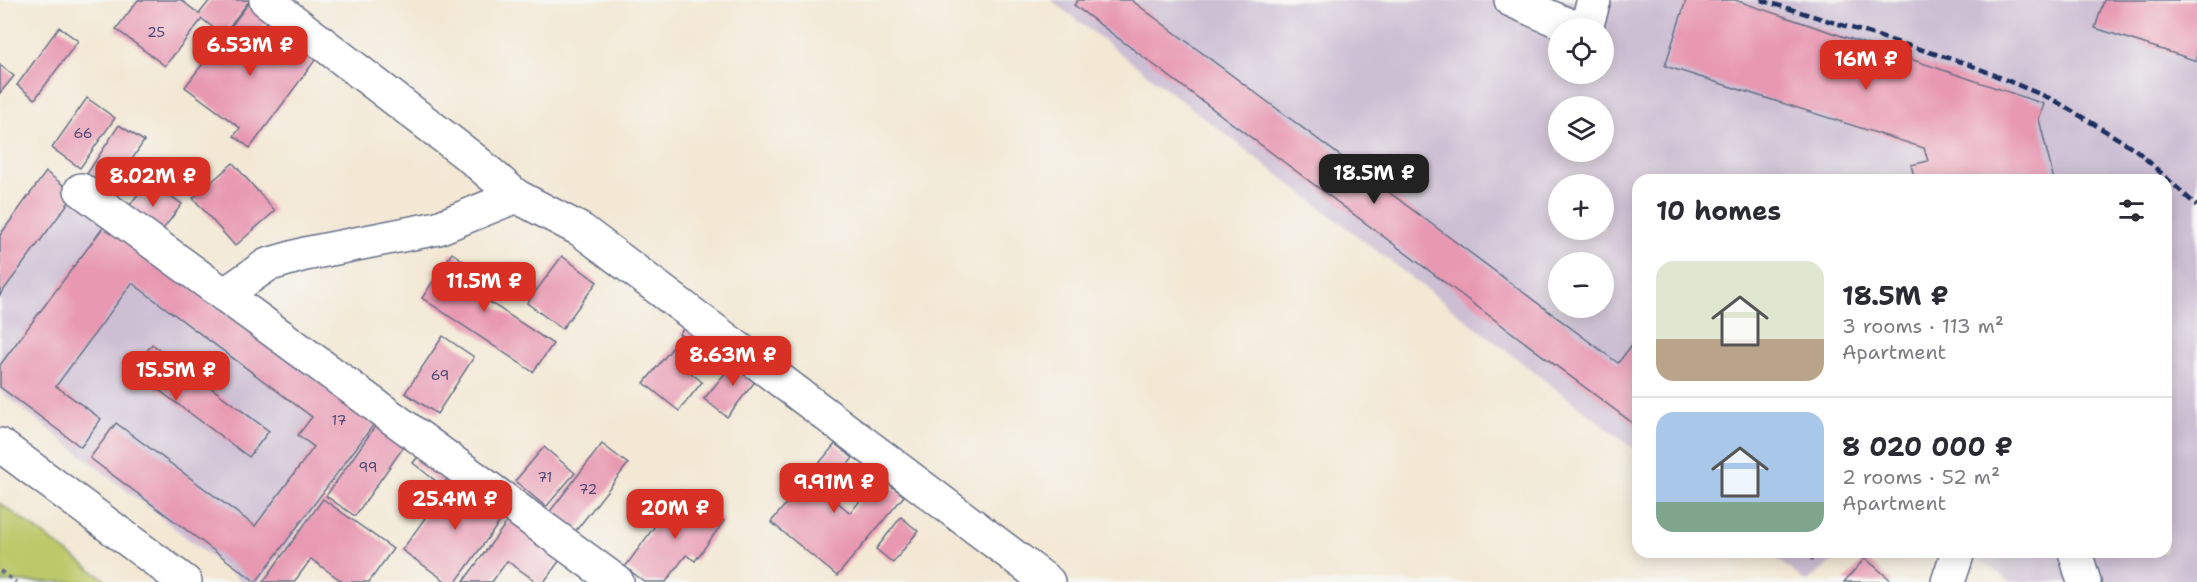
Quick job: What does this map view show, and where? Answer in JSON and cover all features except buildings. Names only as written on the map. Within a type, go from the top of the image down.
[{"type":"street","points":[[266,0],[473,159],[516,196],[581,230],[1048,582]]},
{"type":"street","points":[[1511,0],[1552,18]]},
{"type":"street","points":[[1589,18],[1594,0]]},
{"type":"street","points":[[81,190],[617,582]]},
{"type":"street","points":[[224,295],[267,265],[305,254],[438,228],[516,196]]},
{"type":"street","points":[[0,445],[185,582]]},
{"type":"street","points":[[1948,582],[1956,558]]},
{"type":"street","points":[[2077,558],[2084,582]]},
{"type":"path","points":[[0,571],[16,582]]},
{"type":"shaded area","points":[[1051,0],[2197,0],[2197,582],[2011,582],[1977,558],[2172,558],[2172,174],[1632,174],[1632,447]]},
{"type":"shaded area","points":[[47,172],[378,422],[259,582],[243,582],[0,391],[0,231]]},
{"type":"shaded area","points":[[1776,558],[1838,558],[1806,582]]},
{"type":"green space","points":[[0,503],[108,582],[0,582]]},
{"type":"railway","points":[[1761,0],[1968,64],[2054,100],[2135,149],[2162,174]]},
{"type":"railway","points":[[2172,183],[2197,206]]}]
